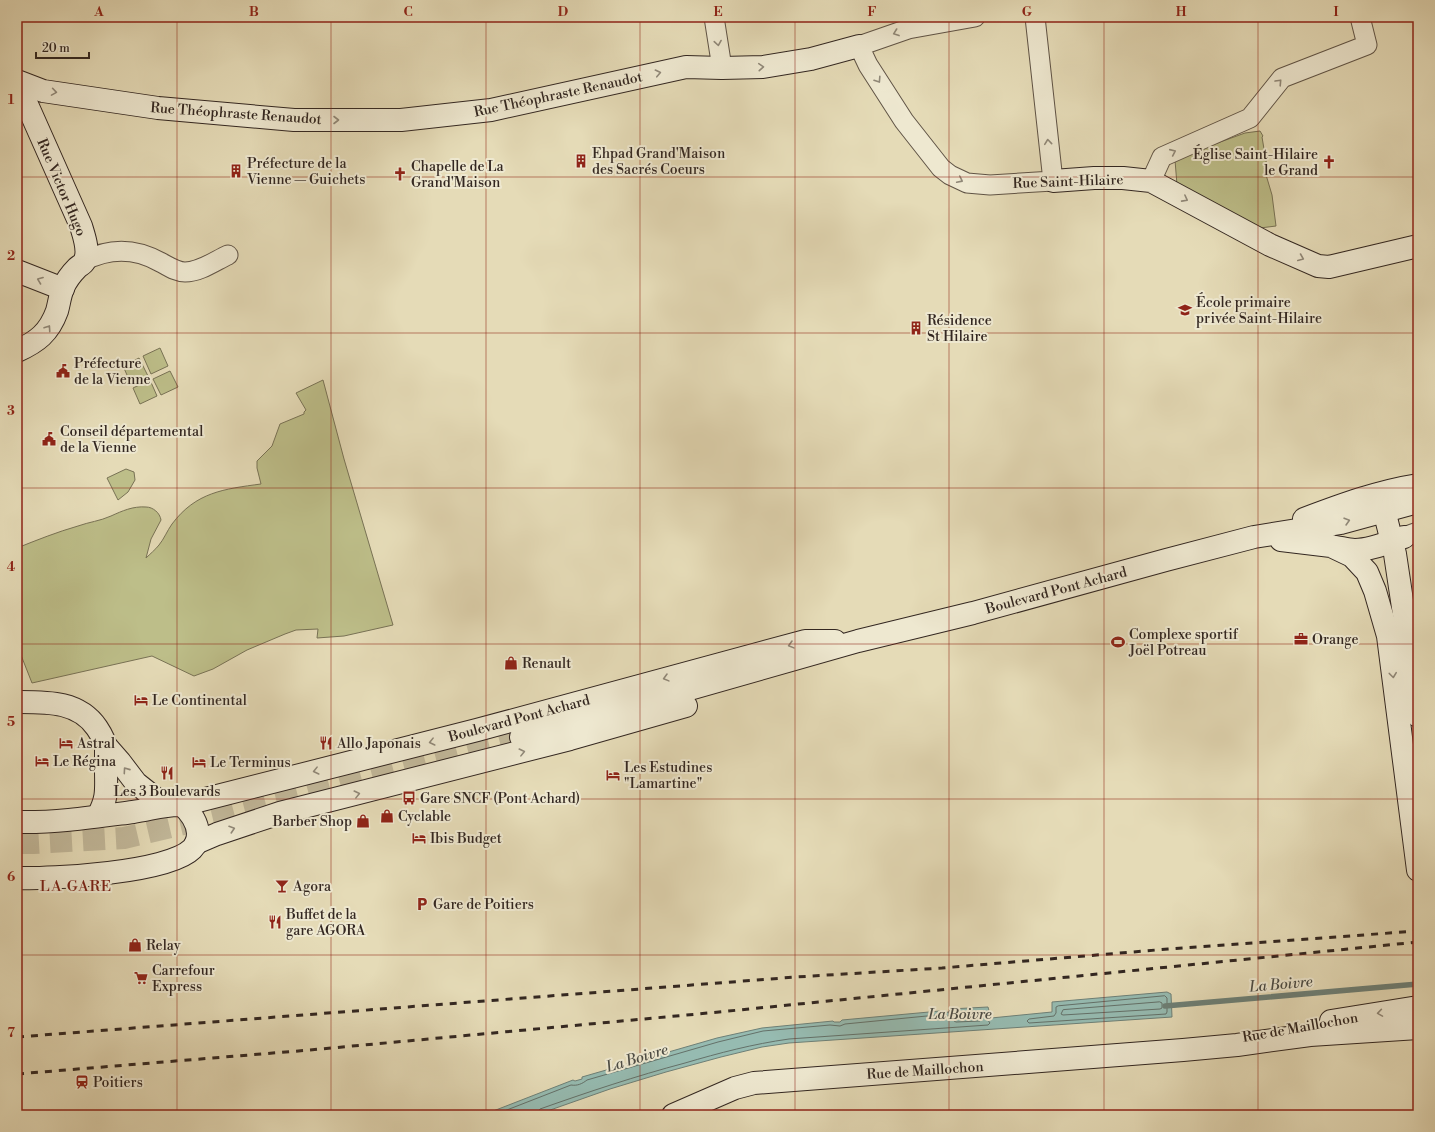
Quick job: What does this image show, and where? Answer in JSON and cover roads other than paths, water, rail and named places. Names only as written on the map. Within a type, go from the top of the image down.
[{"type":"street","points":[[714,17],[722,68]]},
{"type":"street","name":"Rue Théophraste Renaudot","points":[[17,81],[43,90],[158,108],[294,120],[401,120],[491,110],[686,67],[722,68],[770,66],[812,60],[860,46],[908,29],[975,17]]},
{"type":"street","points":[[1035,17],[1053,181]]},
{"type":"street","points":[[1151,181],[1162,157],[1250,118],[1282,78],[1367,46],[1360,17]]},
{"type":"street","name":"Rue Saint-Hilaire","points":[[860,46],[868,65],[904,121],[941,168],[950,175],[967,183],[990,185],[1101,178],[1122,178],[1151,181],[1270,245],[1318,266],[1329,267],[1418,246]]},
{"type":"street","name":"Rue Victor Hugo","points":[[17,81],[81,226],[85,240],[86,252],[84,261]]},
{"type":"street","points":[[81,226],[98,246],[108,252]]},
{"type":"street","points":[[17,351],[30,345],[41,337],[50,325],[57,311],[62,289],[76,269],[84,261],[108,252],[133,252],[147,255],[174,269],[185,272],[204,266],[228,255]]},
{"type":"street","points":[[17,271],[62,289]]},
{"type":"street","name":"Boulevard Pont Achard","points":[[521,737],[858,642],[973,613],[1254,537],[1341,522],[1418,485]]},
{"type":"street","points":[[1418,503],[1398,542],[1388,601],[1388,636],[1418,870]]},
{"type":"street","name":"Boulevard Pont Achard","points":[[1377,504],[1418,503]]},
{"type":"street","points":[[1377,504],[1398,542],[1407,634],[1418,716]]},
{"type":"street","points":[[1254,537],[1354,550],[1398,542]]},
{"type":"street","points":[[1331,546],[1352,556],[1367,572],[1375,591],[1388,636]]},
{"type":"street","name":"Boulevard Pont Achard","points":[[17,822],[53,822],[173,806],[477,730],[805,641],[858,642]]},
{"type":"street","name":"Boulevard Pont Achard","points":[[17,878],[50,878],[89,875],[148,866],[180,857],[190,851],[196,843],[217,834],[280,813],[570,739],[816,669],[858,642]]},
{"type":"street","points":[[17,702],[61,704],[75,709],[85,715],[93,722],[106,746],[136,783],[173,806],[192,815],[198,836],[196,843]]},
{"type":"street","points":[[98,816],[106,795],[106,746]]},
{"type":"street","name":"Rue de Maillochon","points":[[1183,1050],[1287,1028],[1418,1007]]},
{"type":"street","name":"Rue de Maillochon","points":[[673,1115],[725,1092],[754,1083],[1183,1050],[1237,1045],[1310,1035],[1418,1028]]},
{"type":"water","name":"La Boivre","points":[[1167,992],[1171,994],[1172,1017],[789,1043],[762,1047],[666,1072],[610,1089],[536,1115],[483,1115],[573,1080],[575,1081],[582,1079],[582,1077],[717,1038],[762,1028],[833,1021],[840,1022],[842,1020],[940,1011],[941,1013],[949,1012],[950,1009],[988,1007],[991,1018],[1052,1012],[1052,1002]]},
{"type":"waterway","name":"La Boivre","points":[[1165,1006],[1418,984]]},
{"type":"tunnel","points":[[17,843],[124,838],[214,817],[521,737]]},
{"type":"railway","points":[[17,1037],[1418,931]]},
{"type":"railway","points":[[17,1074],[310,1050],[719,1012],[1418,942]]},
{"type":"place","name":"Ehpad Grand'Maison des Sacrés Coeurs","points":[[581,161]]},
{"type":"place","name":"Église Saint-Hilaire le Grand","points":[[1329,162]]},
{"type":"place","name":"Préfecture de la Vienne — Guichets","points":[[236,171]]},
{"type":"place","name":"Chapelle de La Grand'Maison","points":[[400,174]]},
{"type":"place","name":"École primaire privée Saint-Hilaire","points":[[1185,310]]},
{"type":"place","name":"Résidence St Hilaire","points":[[916,328]]},
{"type":"place","name":"Préfecture de la Vienne","points":[[63,371]]},
{"type":"place","name":"Conseil départemental de la Vienne","points":[[49,439]]},
{"type":"place","name":"Orange","points":[[1301,639]]},
{"type":"place","name":"Complexe sportif Joël Potreau","points":[[1118,642]]},
{"type":"place","name":"Renault","points":[[511,663]]},
{"type":"place","name":"Le Continental","points":[[141,700]]},
{"type":"place","name":"Astral","points":[[66,743]]},
{"type":"place","name":"Allo Japonais","points":[[326,743]]},
{"type":"place","name":"Le Régina","points":[[42,761]]},
{"type":"place","name":"Le Terminus","points":[[199,762]]},
{"type":"place","name":"Les 3 Boulevards","points":[[167,773]]},
{"type":"place","name":"Les Estudines \"Lamartine\"","points":[[613,775]]},
{"type":"place","name":"Gare SNCF (Pont Achard)","points":[[409,798]]},
{"type":"place","name":"Cyclable","points":[[387,816]]},
{"type":"place","name":"Barber Shop","points":[[363,821]]},
{"type":"place","name":"Ibis Budget","points":[[419,838]]},
{"type":"place","name":"Agora","points":[[282,886]]},
{"type":"place","name":"Gare de Poitiers","points":[[422,904]]},
{"type":"place","name":"Buffet de la gare AGORA","points":[[275,922]]},
{"type":"place","name":"Relay","points":[[135,945]]},
{"type":"place","name":"Carrefour Express","points":[[141,978]]},
{"type":"place","name":"Poitiers","points":[[82,1082]]},
{"type":"district","name":"LA GARE","points":[[76,886]]}]
